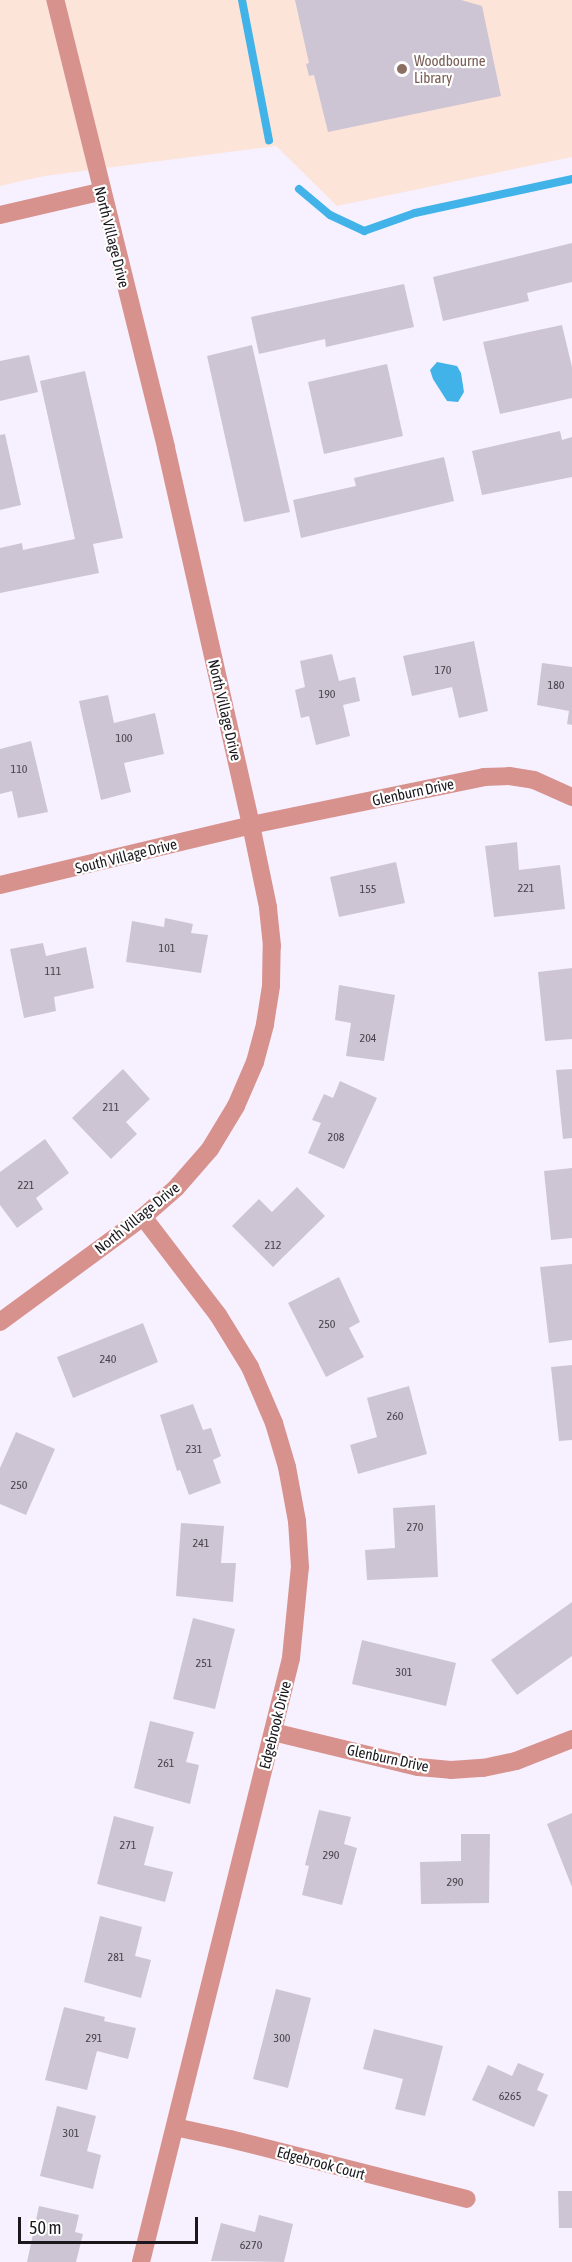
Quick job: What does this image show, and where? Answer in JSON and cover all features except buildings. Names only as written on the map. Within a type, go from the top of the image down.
[{"type":"street","name":"North Village Drive","points":[[0,1322],[143,1216],[176,1188],[210,1149],[236,1106],[255,1062],[268,1005],[272,946],[268,907],[251,825],[166,447],[100,192],[55,0]]},
{"type":"street","points":[[0,215],[100,192]]},
{"type":"street","name":"Glenburn Drive","points":[[251,825],[484,777],[509,776],[534,780],[572,797]]},
{"type":"street","name":"South Village Drive","points":[[0,885],[251,825]]},
{"type":"street","name":"Edgebrook Drive","points":[[141,2262],[291,1658],[300,1567],[297,1521],[287,1467],[274,1423],[250,1367],[218,1315],[143,1216]]},
{"type":"street","name":"Glenburn Drive","points":[[273,1732],[418,1767],[451,1770],[483,1768],[516,1761],[572,1739]]},
{"type":"street","name":"Edgebrook Court","points":[[175,2127],[466,2199]]},
{"type":"shaded area","points":[[0,0],[572,0],[572,157],[337,206],[276,146],[44,176],[0,186]]},
{"type":"water","points":[[437,362],[457,366],[461,373],[464,392],[458,402],[447,401],[433,379],[430,370]]},
{"type":"waterway","points":[[242,0],[269,140]]},
{"type":"waterway","points":[[299,189],[330,215],[364,231],[415,213],[572,179]]},
{"type":"place","name":"Woodbourne Library","points":[[402,69]]}]
